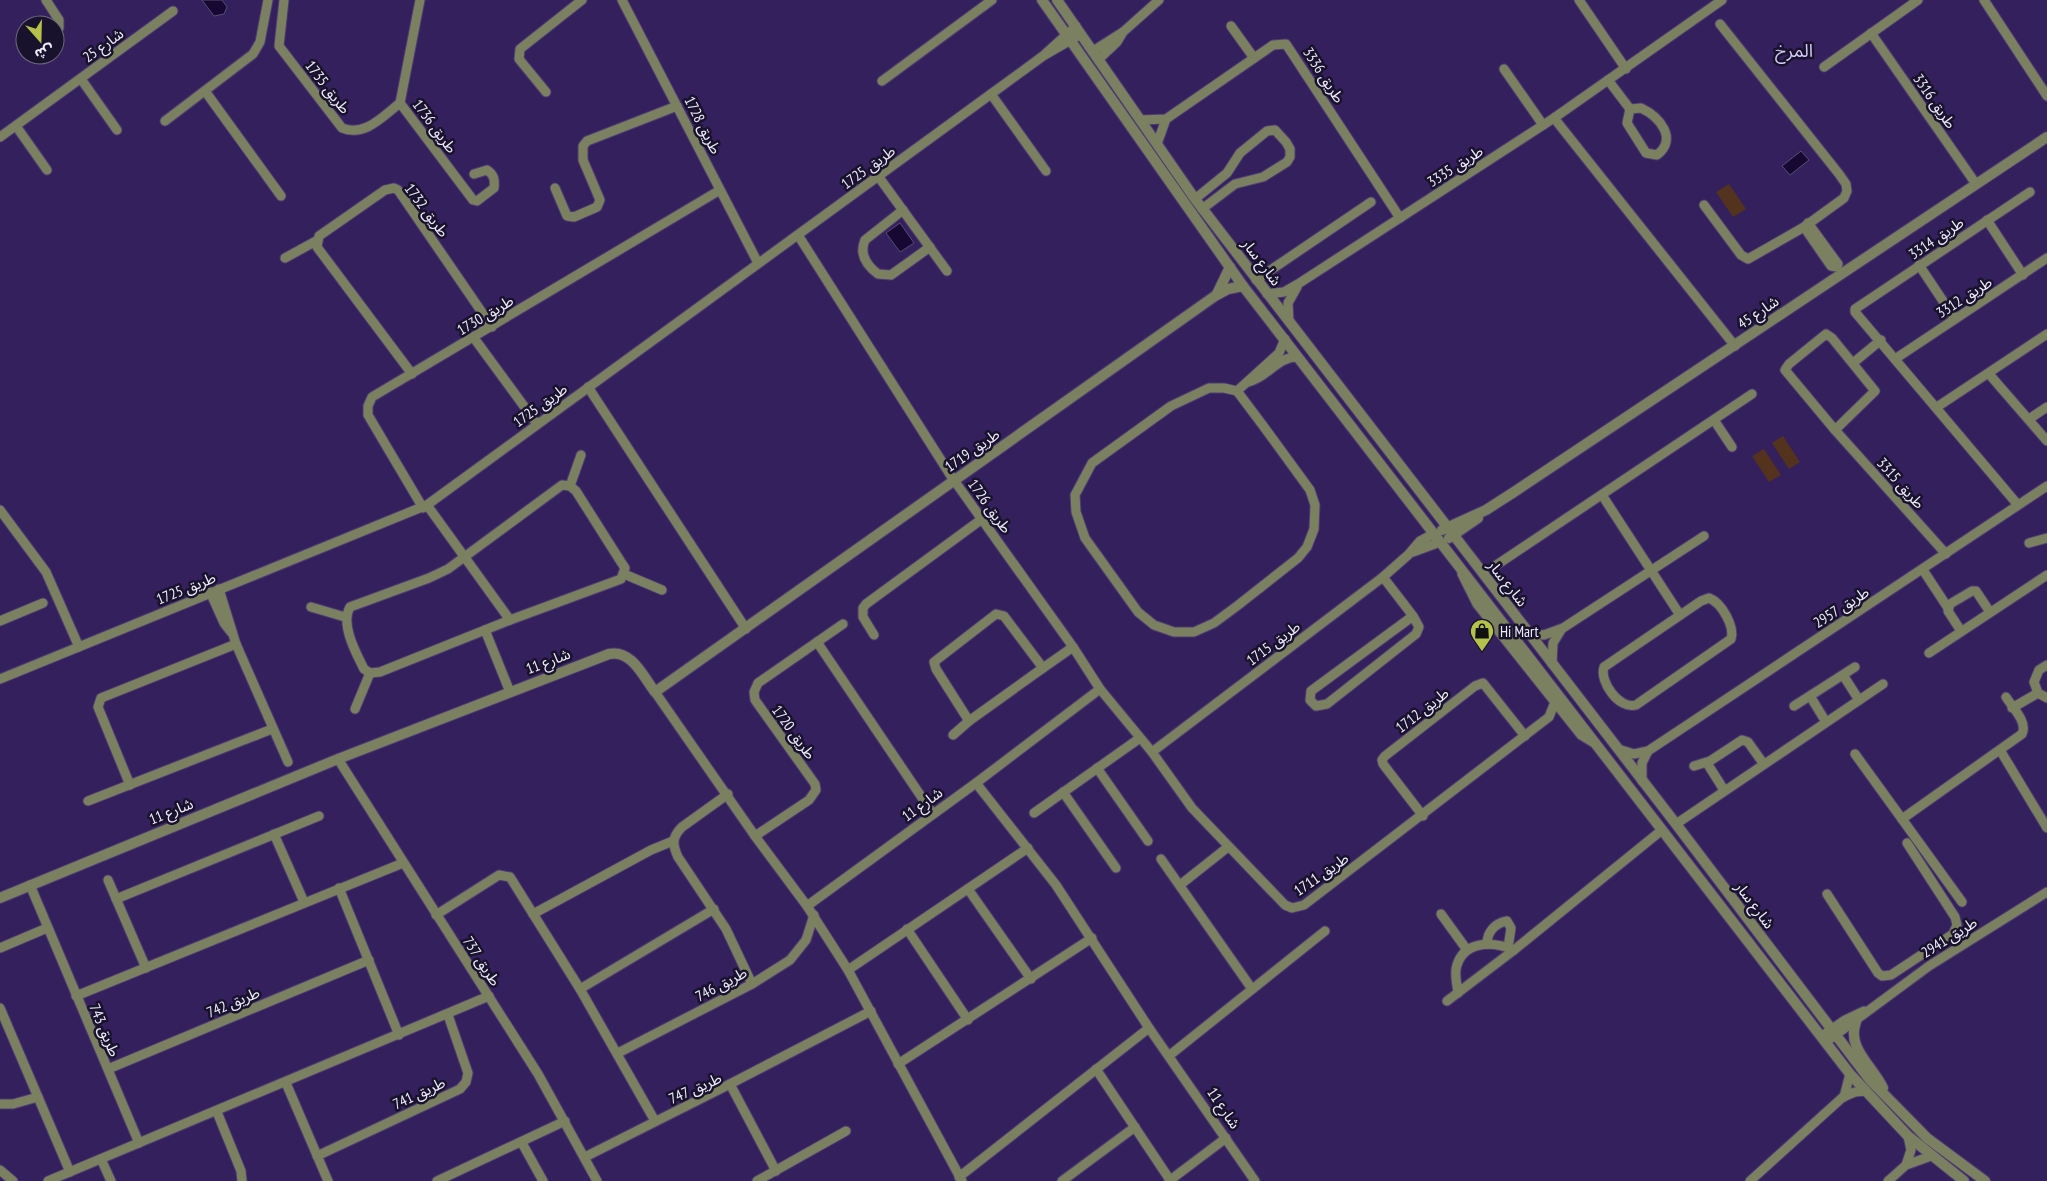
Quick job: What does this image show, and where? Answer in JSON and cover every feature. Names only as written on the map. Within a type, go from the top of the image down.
[{"type":"street","points":[[46,0],[56,15]]},
{"type":"street","points":[[165,120],[256,51],[260,42],[268,0]]},
{"type":"street","name":"طريق 1735","points":[[284,0],[279,46],[342,128],[352,132],[363,130],[400,103]]},
{"type":"street","name":"طريق 1736","points":[[420,0],[400,103],[473,200],[477,201],[494,188],[495,181],[493,174],[487,170],[474,174]]},
{"type":"street","points":[[546,92],[519,59],[520,49],[582,0]]},
{"type":"street","name":"طريق 1728","points":[[622,0],[758,263]]},
{"type":"street","points":[[882,81],[992,0]]},
{"type":"street","name":"شارع سار","points":[[1042,0],[1243,286],[1850,1074],[1908,1136],[1964,1181]]},
{"type":"street","name":"شارع سار","points":[[1057,0],[1202,209],[1676,824],[1770,950],[1887,1099],[1927,1138],[1985,1181]]},
{"type":"street","points":[[1096,55],[1117,42],[1122,32],[1159,0]]},
{"type":"street","points":[[1579,0],[1626,69]]},
{"type":"street","name":"طريق 3335","points":[[1267,294],[1284,292],[1298,284],[1554,118],[1722,0]]},
{"type":"street","points":[[1824,67],[1918,0]]},
{"type":"street","points":[[1984,0],[2047,96]]},
{"type":"street","name":"شارع 25","points":[[0,137],[173,11]]},
{"type":"street","points":[[1704,205],[1741,255],[1748,260],[1756,257],[1806,225],[1844,198],[1848,191],[1846,184],[1720,24]]},
{"type":"street","points":[[1231,26],[1254,58]]},
{"type":"street","name":"طريق 1725","points":[[0,679],[425,506],[1078,30]]},
{"type":"street","name":"طريق 3316","points":[[1871,33],[1976,184]]},
{"type":"street","name":"طريق 3336","points":[[1166,120],[1277,43],[1290,47],[1400,218]]},
{"type":"street","points":[[1504,69],[1543,125]]},
{"type":"street","points":[[81,79],[117,130]]},
{"type":"street","points":[[1608,80],[1630,109],[1627,123],[1629,130],[1646,153],[1657,155],[1665,149],[1668,142],[1666,133],[1648,112],[1641,108],[1630,109]]},
{"type":"street","points":[[205,90],[281,196]]},
{"type":"street","points":[[991,94],[1046,171]]},
{"type":"street","points":[[555,188],[567,216],[574,217],[597,207],[600,200],[583,160],[583,146],[588,141],[677,106]]},
{"type":"street","points":[[1554,118],[1735,346]]},
{"type":"street","points":[[1140,120],[1166,120],[1157,144]]},
{"type":"street","points":[[16,126],[47,170]]},
{"type":"street","points":[[1195,199],[1227,173],[1240,153],[1267,131],[1274,130],[1286,142],[1290,149],[1287,162],[1263,178],[1235,184],[1202,209]]},
{"type":"street","name":"شارع 45","points":[[1437,538],[1486,510],[1735,346],[1839,270],[2047,137]]},
{"type":"street","points":[[878,176],[947,271]]},
{"type":"street","name":"طريق 1732","points":[[286,258],[316,241],[323,232],[385,190],[394,188],[398,190],[492,327]]},
{"type":"street","name":"طريق 1730","points":[[510,620],[425,506],[368,415],[368,406],[372,397],[720,190]]},
{"type":"street","name":"طريق 3314","points":[[1880,340],[1855,312],[1857,306],[2030,192]]},
{"type":"street","points":[[1256,280],[1371,202]]},
{"type":"street","points":[[903,210],[865,240],[862,255],[866,262],[878,274],[891,275],[930,247]]},
{"type":"street","points":[[1988,220],[2023,275]]},
{"type":"street","points":[[1806,225],[1838,264],[1839,270]]},
{"type":"street","name":"طريق 1726","points":[[798,235],[954,481],[1073,647],[1100,689]]},
{"type":"street","points":[[316,241],[320,252],[412,374]]},
{"type":"street","name":"طريق 3312","points":[[1895,359],[2047,258]]},
{"type":"street","points":[[1920,266],[1956,319]]},
{"type":"street","name":"طريق 1719","points":[[1215,296],[1224,283],[1230,267]]},
{"type":"street","points":[[1289,322],[1288,303],[1298,284]]},
{"type":"street","name":"طريق 1719","points":[[655,692],[1215,296],[1228,289],[1243,286]]},
{"type":"street","name":"طريق 3315","points":[[1835,430],[1875,391],[1830,335],[1826,334],[1789,364],[1785,370],[1835,430],[1946,554]]},
{"type":"street","points":[[1938,408],[2047,334]]},
{"type":"street","points":[[474,338],[537,424]]},
{"type":"street","points":[[1237,391],[1279,353],[1285,339]]},
{"type":"street","points":[[1853,363],[1880,340],[2018,505]]},
{"type":"street","points":[[1248,382],[1260,378],[1284,360],[1298,358]]},
{"type":"street","points":[[1989,374],[2047,441]]},
{"type":"street","points":[[588,387],[746,629]]},
{"type":"street","points":[[1209,388],[1224,388],[1237,391],[1310,490],[1316,512],[1312,536],[1303,553],[1288,567],[1214,623],[1194,632],[1174,632],[1161,629],[1147,621],[1138,612],[1084,538],[1076,512],[1075,495],[1092,463],[1171,406],[1209,388]]},
{"type":"street","points":[[1495,566],[1752,394]]},
{"type":"street","points":[[2029,419],[2047,407]]},
{"type":"street","points":[[1714,420],[1732,447]]},
{"type":"street","points":[[570,486],[581,455]]},
{"type":"street","points":[[370,673],[362,664],[345,617],[350,607],[438,574],[562,485],[570,486],[621,562],[624,574]]},
{"type":"street","name":"طريق 2957","points":[[1648,750],[1923,570],[2047,486]]},
{"type":"street","points":[[1602,495],[1680,615]]},
{"type":"street","points":[[0,510],[48,576],[79,647]]},
{"type":"street","points":[[874,635],[862,612],[866,604],[982,519]]},
{"type":"street","points":[[1527,633],[1544,635],[1563,628],[1704,536]]},
{"type":"street","name":"طريق 1715","points":[[1152,752],[1383,577],[1408,555],[1420,541],[1437,538]]},
{"type":"street","points":[[2029,543],[2046,541]]},
{"type":"street","points":[[1459,567],[1477,604],[1581,736],[1594,743]]},
{"type":"street","points":[[1923,570],[1961,631]]},
{"type":"street","points":[[624,574],[662,590]]},
{"type":"street","points":[[370,673],[380,672],[510,620],[616,582],[624,574]]},
{"type":"street","points":[[1929,653],[2047,574]]},
{"type":"street","points":[[1383,577],[1413,616],[1419,627],[1416,634],[1327,704],[1316,706],[1310,700],[1311,691],[1413,616]]},
{"type":"street","points":[[1948,608],[1974,590],[1978,592],[1990,612]]},
{"type":"street","points":[[214,591],[231,624],[231,632],[288,762]]},
{"type":"street","points":[[1705,599],[1714,600],[1732,627],[1731,639],[1636,705],[1630,707],[1619,702],[1603,678],[1604,667],[1680,615],[1705,599]]},
{"type":"street","points":[[0,621],[43,603]]},
{"type":"street","points":[[311,607],[345,617]]},
{"type":"street","points":[[969,721],[936,669],[934,662],[993,616],[996,614],[1004,616],[1042,668]]},
{"type":"street","name":"طريق 1720","points":[[755,836],[809,800],[816,790],[815,784],[755,700],[754,692],[758,684],[843,624]]},
{"type":"street","points":[[1552,664],[1553,643],[1563,628]]},
{"type":"street","points":[[486,630],[510,692]]},
{"type":"street","points":[[817,642],[933,814]]},
{"type":"street","points":[[130,785],[98,707],[102,698],[236,644]]},
{"type":"street","points":[[953,735],[969,721],[1073,647]]},
{"type":"street","name":"شارع 11","points":[[0,898],[338,759],[616,652],[628,657],[655,692],[728,794],[755,836],[807,906],[976,784],[1100,689]]},
{"type":"street","points":[[2047,666],[2039,670],[2035,675],[2034,682],[2038,693],[2047,698]]},
{"type":"street","points":[[1794,706],[1855,667]]},
{"type":"street","points":[[355,709],[370,673]]},
{"type":"street","points":[[1843,675],[1859,700]]},
{"type":"street","name":"طريق 1712","points":[[1423,816],[1383,764],[1382,760],[1385,756],[1475,686],[1483,683],[1525,736]]},
{"type":"street","points":[[1676,824],[1762,763],[1883,684]]},
{"type":"street","name":"طريق 1711","points":[[1100,689],[1152,752],[1192,808],[1284,905],[1298,908],[1423,816],[1549,717]]},
{"type":"street","points":[[2012,708],[2038,693]]},
{"type":"street","points":[[1810,696],[1826,722]]},
{"type":"street","points":[[1902,819],[2022,734],[2024,729],[2006,698]]},
{"type":"street","points":[[1554,702],[1549,717],[1566,717]]},
{"type":"street","points":[[88,802],[272,729]]},
{"type":"street","points":[[1034,813],[1140,738]]},
{"type":"street","points":[[1694,766],[1707,763],[1744,740],[1762,763]]},
{"type":"street","points":[[1616,748],[1634,754],[1648,750]]},
{"type":"street","points":[[1642,782],[1642,763],[1648,750]]},
{"type":"street","points":[[2000,750],[2047,828]]},
{"type":"street","points":[[1855,754],[1962,902]]},
{"type":"street","name":"طريق 737","points":[[338,759],[538,1074],[597,1181]]},
{"type":"street","points":[[1707,763],[1724,790]]},
{"type":"street","points":[[1097,768],[1148,841]]},
{"type":"street","name":"شارع 11","points":[[976,784],[1028,848],[1092,938],[1150,1028],[1254,1181]]},
{"type":"street","points":[[1063,792],[1116,868]]},
{"type":"street","points":[[728,794],[682,827],[676,833],[673,841],[678,857],[714,909],[737,950],[752,984]]},
{"type":"street","points":[[116,899],[319,816]]},
{"type":"street","points":[[1447,1001],[1662,830]]},
{"type":"street","points":[[274,834],[304,902]]},
{"type":"street","points":[[533,914],[651,850],[673,841]]},
{"type":"street","points":[[1827,894],[1882,976],[1891,974],[1953,934],[1957,925],[1955,917],[1907,842]]},
{"type":"street","points":[[1180,885],[1228,847]]},
{"type":"street","points":[[848,970],[1028,848]]},
{"type":"street","points":[[1161,859],[1252,989]]},
{"type":"street","points":[[76,996],[403,863]]},
{"type":"street","points":[[436,915],[503,874],[510,877],[580,989],[655,1121]]},
{"type":"street","points":[[108,880],[146,968]]},
{"type":"street","name":"طريق 743","points":[[30,885],[139,1143]]},
{"type":"street","points":[[339,888],[399,1036]]},
{"type":"street","points":[[968,888],[1031,979]]},
{"type":"street","name":"طريق 2941","points":[[1835,1031],[1856,1022],[1869,1009],[1929,966],[2047,892]]},
{"type":"street","points":[[807,906],[848,970],[961,1179],[1096,1069],[1150,1028]]},
{"type":"street","points":[[580,989],[714,909]]},
{"type":"street","points":[[1441,914],[1467,950]]},
{"type":"street","name":"طريق 746","points":[[618,1053],[752,984],[790,960],[800,949],[811,930],[814,915]]},
{"type":"street","points":[[1487,944],[1487,937],[1491,930],[1507,921],[1511,928],[1511,949]]},
{"type":"street","points":[[0,948],[47,928]]},
{"type":"street","points":[[907,929],[968,1020]]},
{"type":"street","points":[[1170,1055],[1326,930]]},
{"type":"street","points":[[898,1064],[1092,938]]},
{"type":"street","points":[[1458,993],[1456,968],[1467,950],[1474,946],[1487,944],[1511,949]]},
{"type":"street","points":[[1922,954],[1929,966]]},
{"type":"street","name":"طريق 742","points":[[108,1070],[369,960]]},
{"type":"street","points":[[48,1181],[399,1036],[489,996]]},
{"type":"street","points":[[0,1008],[70,1172]]},
{"type":"street","name":"طريق 2941","points":[[1824,1039],[1852,1016],[1869,1009]]},
{"type":"street","points":[[730,1084],[871,1011]]},
{"type":"street","name":"طريق 741","points":[[317,1156],[460,1089],[466,1082],[468,1073],[448,1015]]},
{"type":"street","points":[[1856,1022],[1853,1033],[1855,1044],[1881,1085],[1887,1099]]},
{"type":"street","points":[[1096,1069],[1170,1181],[1226,1138]]},
{"type":"street","points":[[1844,1097],[1848,1088],[1850,1074]]},
{"type":"street","points":[[286,1083],[328,1181]]},
{"type":"street","name":"طريق 747","points":[[585,1157],[730,1084],[776,1170]]},
{"type":"street","points":[[1750,1181],[1844,1097],[1855,1092],[1866,1091]]},
{"type":"street","points":[[0,1104],[13,1104],[38,1097]]},
{"type":"street","points":[[217,1112],[241,1171],[242,1181]]},
{"type":"street","points":[[437,1181],[522,1143],[565,1121]]},
{"type":"street","points":[[1062,1181],[1135,1127]]},
{"type":"street","points":[[757,1181],[846,1131]]},
{"type":"street","points":[[1906,1165],[1911,1150],[1908,1136]]},
{"type":"street","points":[[522,1143],[543,1181]]},
{"type":"street","points":[[1888,1181],[1906,1165],[1931,1156]]},
{"type":"street","points":[[101,1159],[111,1181]]},
{"type":"street","points":[[0,1170],[13,1181]]},
{"type":"shaded area","points":[[202,0],[222,0],[227,7],[224,14],[214,16]]},
{"type":"shaded area","points":[[1801,151],[1809,160],[1790,175],[1782,166]]},
{"type":"shaded area","points":[[1729,184],[1746,209],[1733,217],[1716,192]]},
{"type":"shaded area","points":[[900,223],[914,243],[900,252],[886,233]]},
{"type":"shaded area","points":[[1783,436],[1800,462],[1789,469],[1772,443]]},
{"type":"shaded area","points":[[1764,449],[1781,475],[1769,482],[1752,456]]},
{"type":"place","name":"Hi Mart","points":[[1482,652]]},
{"type":"district","name":"المرخ","points":[[1794,50]]}]
